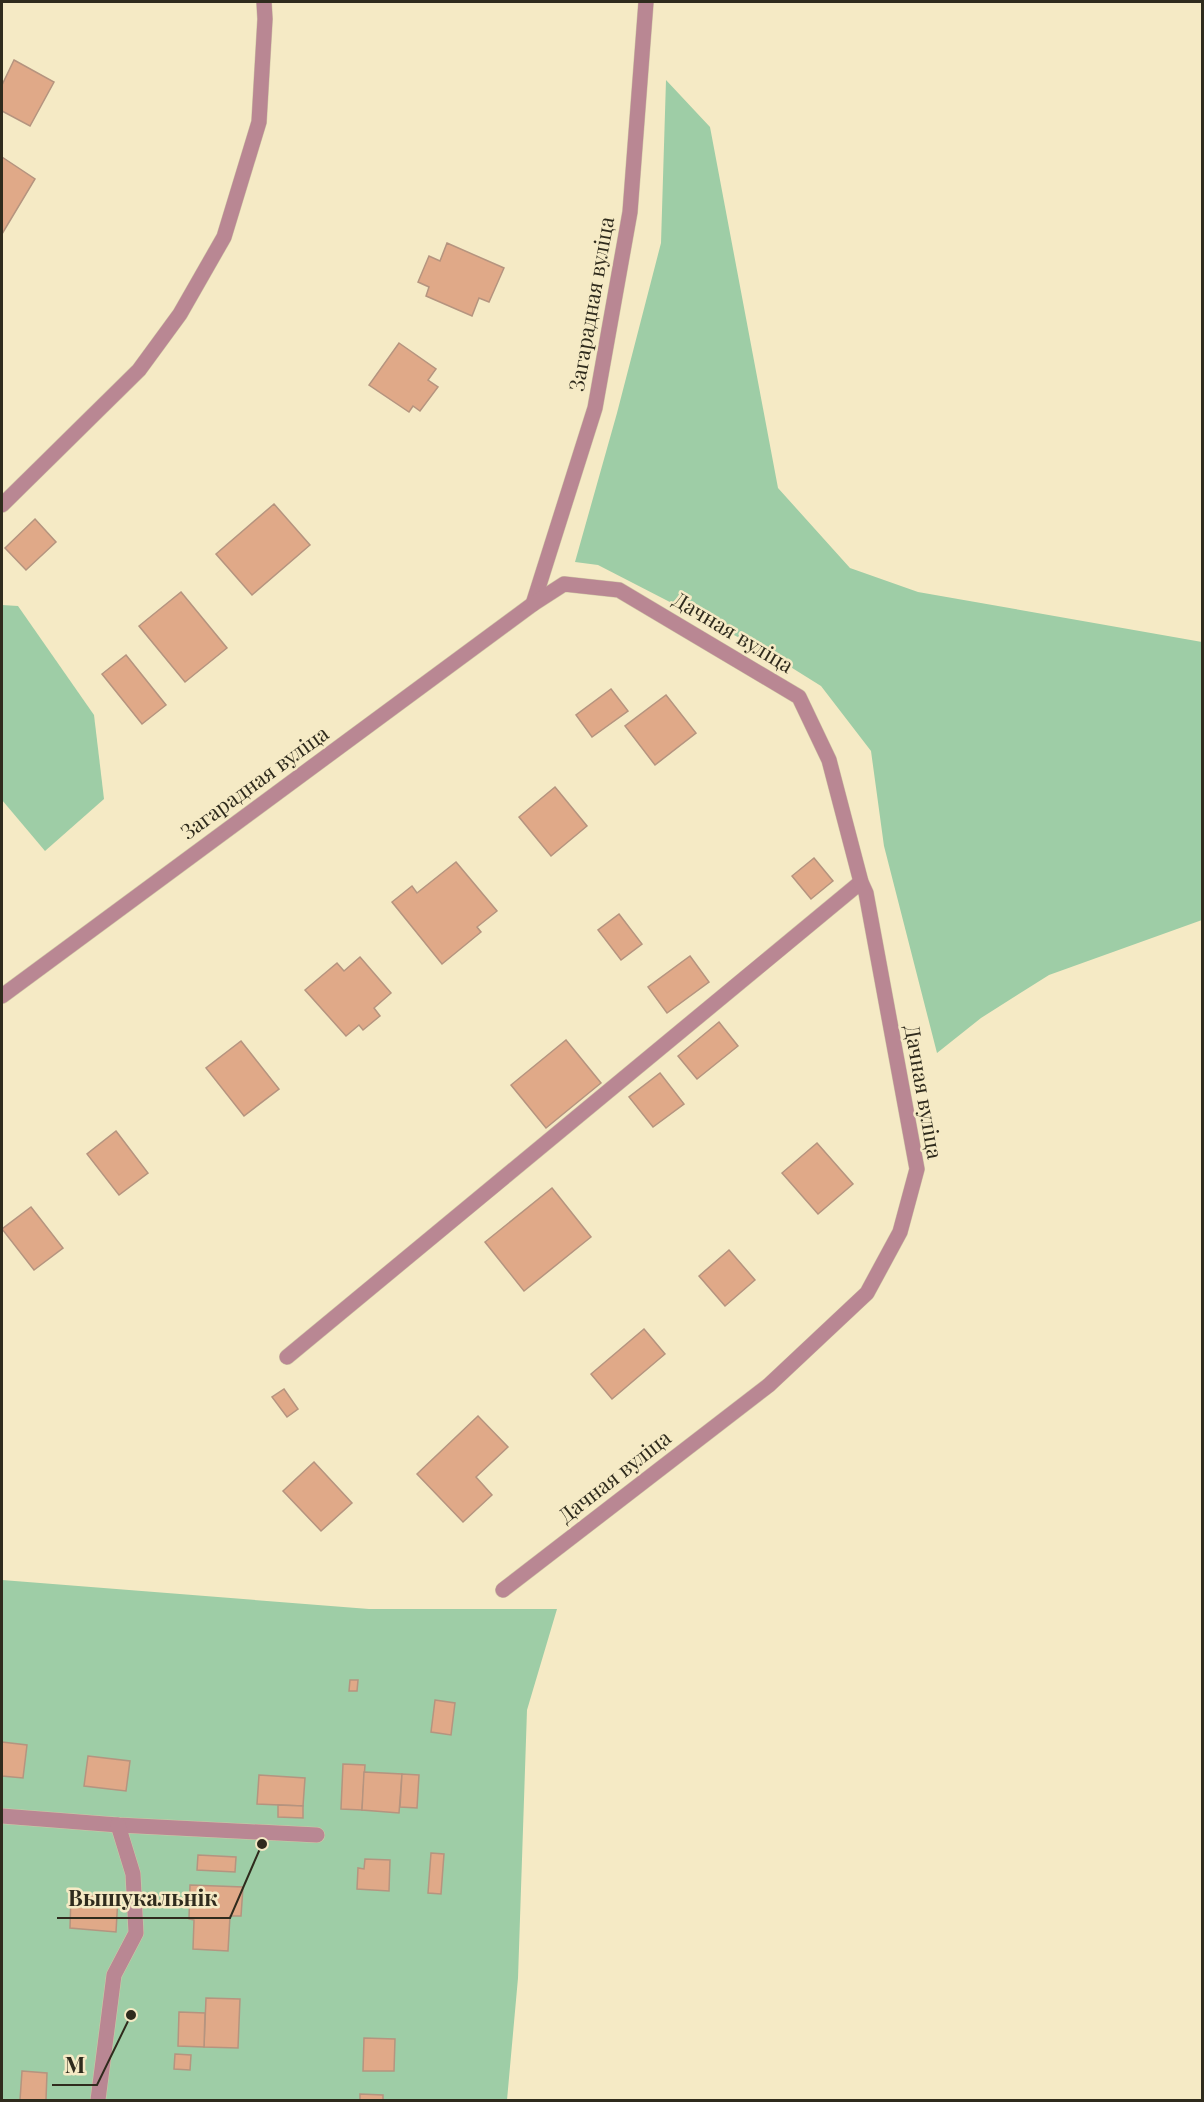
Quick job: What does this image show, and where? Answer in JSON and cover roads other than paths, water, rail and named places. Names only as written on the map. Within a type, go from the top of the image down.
[{"type":"street","points":[[2,505],[139,370],[180,314],[224,237],[259,122],[264,2]]},
{"type":"street","name":"Загарадная вуліца","points":[[533,604],[595,408],[630,212],[646,2]]},
{"type":"street","name":"Загарадная вуліца","points":[[2,996],[533,604],[564,584]]},
{"type":"street","name":"Дачная вуліца","points":[[503,1590],[769,1385],[867,1293],[900,1232],[917,1170],[866,893],[861,882],[829,760],[799,697],[619,590],[564,584]]},
{"type":"street","points":[[287,1357],[861,882]]},
{"type":"street","points":[[2,1816],[118,1825],[317,1835]]},
{"type":"street","points":[[98,2100],[114,1975],[136,1933],[133,1874],[118,1825]]},
{"type":"place","name":"Вышукальнік","points":[[262,1844]]},
{"type":"place","name":"М","points":[[131,2015]]}]
